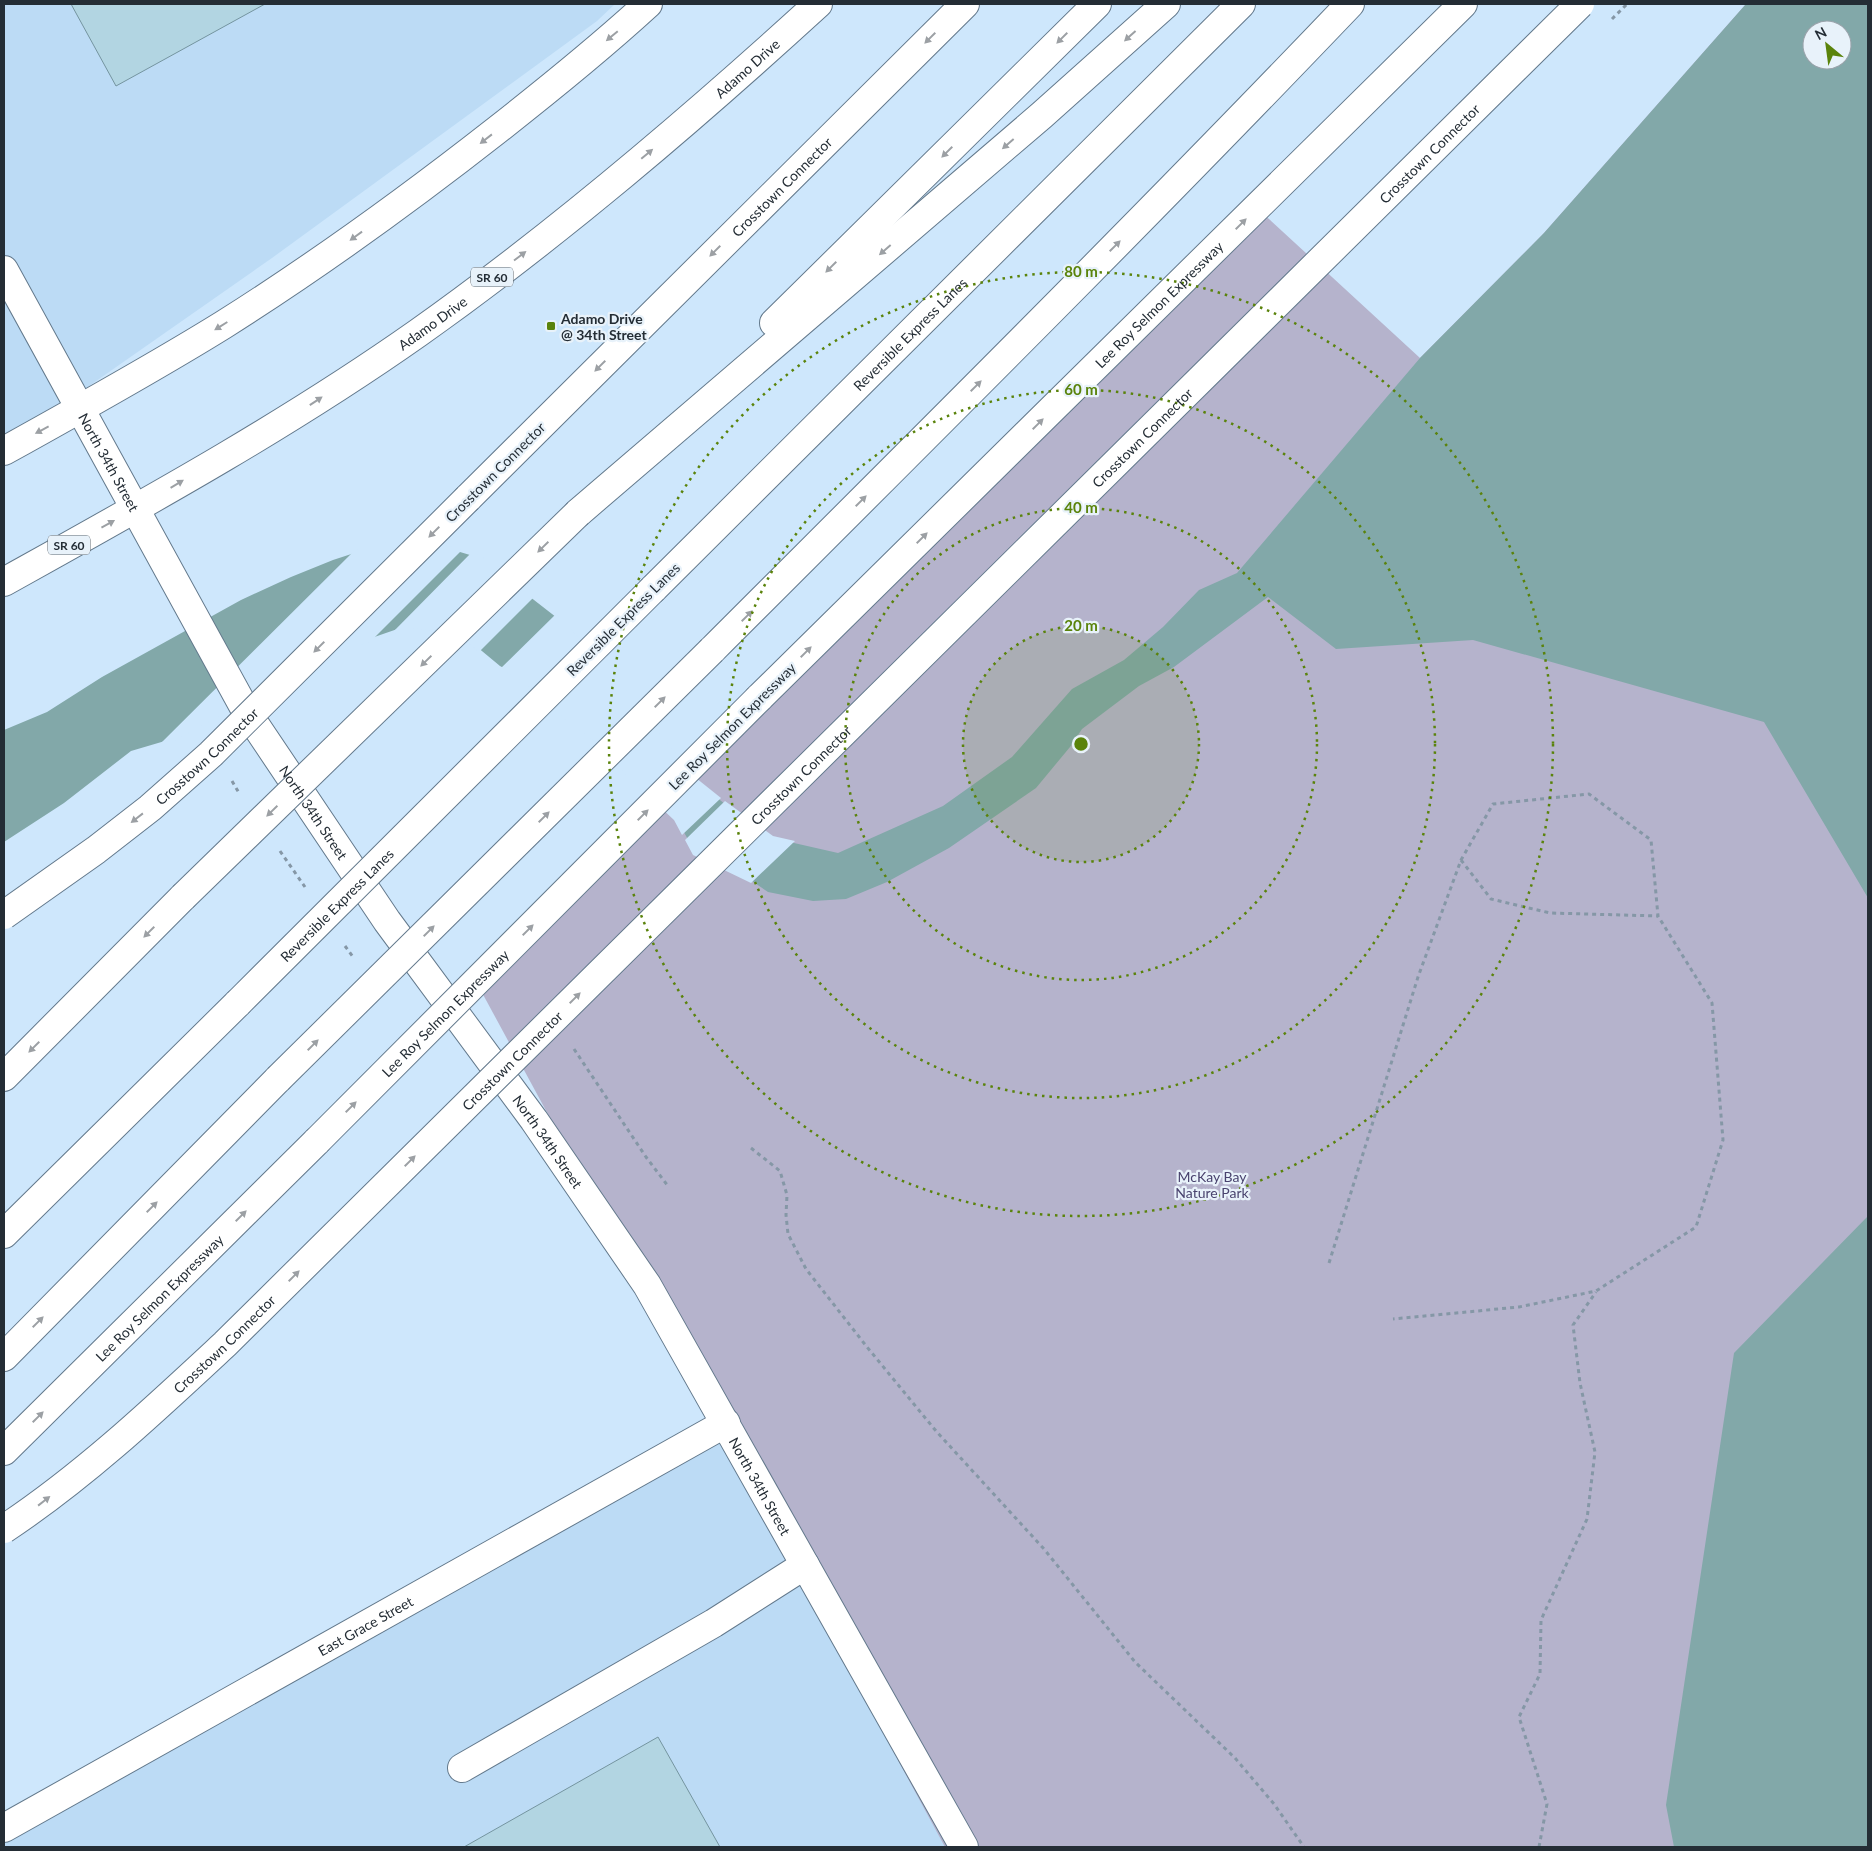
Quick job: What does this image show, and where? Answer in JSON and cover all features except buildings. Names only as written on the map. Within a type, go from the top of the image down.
[{"type":"main road","points":[[4,451],[81,409],[223,325],[330,254],[436,177],[538,98],[648,4]]},
{"type":"main road","name":"Adamo Drive","points":[[4,582],[135,509],[309,406],[418,333],[526,252],[630,169],[730,84],[818,4]]},
{"type":"main road","name":"Crosstown Connector","points":[[4,915],[64,873],[142,814],[212,754],[965,4]]},
{"type":"main road","points":[[4,1077],[183,897],[792,306],[1097,4]]},
{"type":"main road","points":[[578,513],[1042,115],[1166,4]]},
{"type":"main road","name":"Reversible Express Lanes","points":[[4,1234],[1241,4]]},
{"type":"main road","points":[[4,1357],[278,1079],[980,382],[1350,4]]},
{"type":"main road","name":"Lee Roy Selmon Expressway","points":[[4,1451],[317,1141],[759,698],[1463,4]]},
{"type":"main road","name":"Crosstown Connector","points":[[4,1529],[31,1511],[135,1428],[225,1344],[1580,4]]},
{"type":"main road","name":"North 34th Street","points":[[4,270],[246,711],[387,921],[534,1120],[647,1285],[964,1847]]},
{"type":"main road","name":"East Grace Street","points":[[4,1828],[726,1423]]},
{"type":"main road","points":[[462,1768],[714,1623],[805,1565]]},
{"type":"path","points":[[1329,1263],[1418,977],[1461,860],[1493,804],[1589,794],[1651,840],[1658,916],[1712,1004],[1723,1140],[1696,1227],[1596,1292],[1519,1307],[1393,1319]]},
{"type":"path","points":[[1461,860],[1491,899],[1550,913],[1658,916]]},
{"type":"path","points":[[573,1048],[646,1157],[668,1186]]},
{"type":"path","points":[[750,1148],[780,1171],[787,1194],[786,1215],[788,1234],[806,1269],[867,1347],[936,1431],[1044,1549],[1134,1662],[1234,1758],[1274,1804],[1304,1847]]},
{"type":"path","points":[[1539,1847],[1547,1804],[1519,1717],[1540,1674],[1541,1620],[1587,1519],[1595,1452],[1580,1383],[1573,1325],[1596,1292]]},
{"type":"shaded area","points":[[4,4],[615,4],[597,21],[272,258],[79,393],[4,257]]},
{"type":"shaded area","points":[[1746,4],[1868,4],[1868,898],[1764,722],[1473,640],[1336,649],[1268,597],[1174,667],[1139,686],[1082,729],[1070,747],[1036,788],[949,848],[887,882],[846,899],[813,901],[768,892],[749,879],[695,852],[676,818],[609,748],[525,680],[500,666],[459,632],[409,625],[357,643],[315,661],[175,738],[131,751],[64,803],[4,842],[4,730],[47,712],[102,677],[241,600],[333,560],[382,544],[440,546],[480,558],[561,621],[694,779],[736,813],[772,838],[838,853],[943,806],[1012,757],[1072,689],[1124,660],[1163,627],[1199,590],[1237,573],[1420,358],[1544,233]]},
{"type":"shaded area","points":[[4,281],[70,400],[4,437]]},
{"type":"shaded area","points":[[1868,1216],[1868,1847],[1674,1847],[1666,1805],[1734,1353]]},
{"type":"shaded area","points":[[737,1425],[954,1847],[4,1847],[4,1828]]},
{"type":"green space","name":"McKay Bay Nature Park","points":[[1746,4],[1868,4],[1868,1847],[945,1847],[473,976],[1257,208],[1420,358],[1544,233]]},
{"type":"pier","points":[[382,542],[440,543],[462,550],[371,641],[283,676],[216,718],[176,740],[158,746],[354,551]]},
{"type":"pier","points":[[471,553],[481,556],[534,597],[479,652],[458,634],[410,628],[390,635]]},
{"type":"pier","points":[[556,614],[616,675],[645,716],[696,778],[721,798],[682,835],[674,820],[628,777],[607,749],[570,724],[524,682],[500,669]]},
{"type":"pier","points":[[725,801],[773,836],[795,841],[751,883],[693,855],[685,840]]},
{"type":"place","name":"Adamo Drive @ 34th Street","points":[[551,326]]}]
